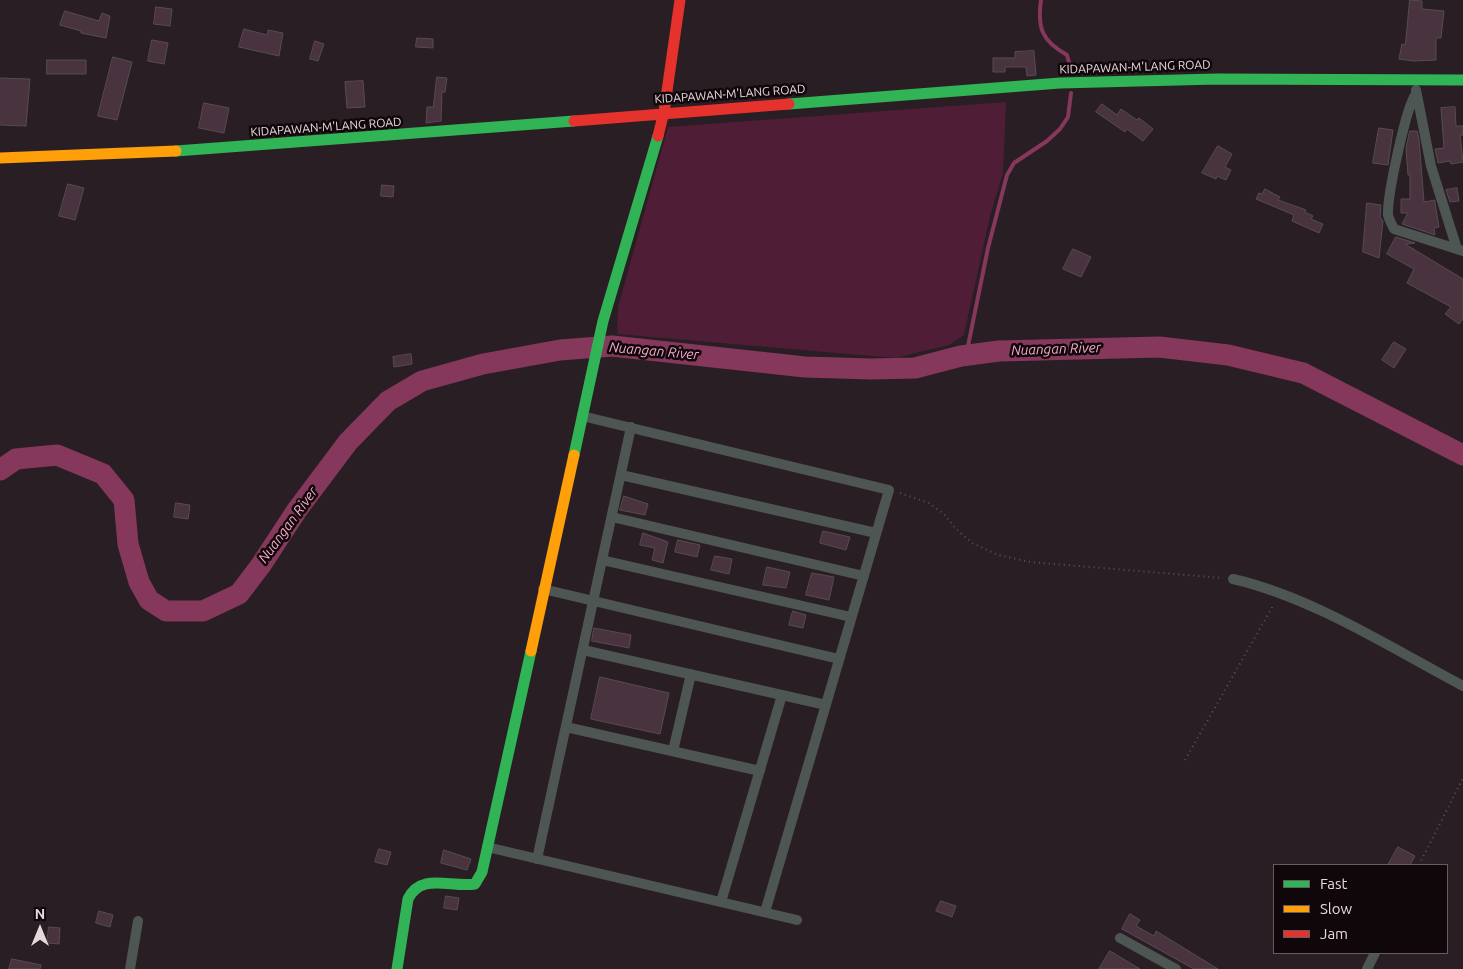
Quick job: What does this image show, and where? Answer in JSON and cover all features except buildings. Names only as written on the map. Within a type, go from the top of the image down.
[{"type":"main road","points":[[397,969],[410,891],[415,885],[424,882],[467,887],[475,884],[482,872],[603,321],[617,269],[653,158],[664,112],[680,0]]},
{"type":"main road","name":"KIDAPAWAN-M'LANG ROAD","points":[[0,158],[205,150],[664,112],[1060,83],[1217,79],[1463,80]]},
{"type":"street","points":[[1414,79],[1431,166],[1460,250]]},
{"type":"street","points":[[1416,94],[1411,101],[1406,119],[1390,202],[1389,218],[1394,229],[1460,250]]},
{"type":"street","points":[[582,416],[889,490],[765,912]]},
{"type":"street","points":[[537,859],[631,427]]},
{"type":"street","points":[[621,474],[876,533]]},
{"type":"street","points":[[612,517],[864,576]]},
{"type":"street","points":[[602,560],[852,617]]},
{"type":"street","points":[[1233,580],[1280,593],[1326,613],[1463,686]]},
{"type":"street","points":[[543,589],[839,660]]},
{"type":"street","points":[[583,650],[826,705]]},
{"type":"street","points":[[673,751],[691,674]]},
{"type":"street","points":[[721,902],[782,695]]},
{"type":"street","points":[[566,727],[760,771]]},
{"type":"street","points":[[488,847],[797,920]]},
{"type":"street","points":[[130,969],[138,921]]},
{"type":"street","points":[[1120,938],[1176,969]]},
{"type":"street","points":[[1367,969],[1374,954]]},
{"type":"path","points":[[889,490],[929,504],[944,514],[955,528],[972,543],[998,555],[1030,562],[1199,574],[1233,580]]},
{"type":"path","points":[[1185,760],[1280,593]]},
{"type":"path","points":[[1420,864],[1463,778]]},
{"type":"shaded area","points":[[1006,102],[1003,173],[990,216],[964,335],[949,345],[895,358],[617,334],[618,307],[668,127]]},
{"type":"waterway","points":[[1041,0],[1040,18],[1043,33],[1052,44],[1067,55],[1071,70]]},
{"type":"waterway","points":[[961,356],[968,346],[988,248],[1007,175],[1014,163],[1047,141],[1060,129],[1068,117],[1071,93]]},
{"type":"waterway","name":"Nuangan River","points":[[0,470],[16,459],[57,455],[103,474],[124,500],[128,544],[139,582],[149,600],[166,611],[203,611],[239,594],[261,565],[297,510],[348,442],[388,401],[422,381],[483,364],[560,350],[612,346],[805,367],[871,369],[915,368],[961,356],[999,351],[1159,347],[1228,355],[1303,373],[1463,455]]},
{"type":"traffic: fast","points":[[789,104],[1060,83],[1217,79],[1463,80]]},
{"type":"traffic: fast","points":[[176,151],[574,121]]},
{"type":"traffic: fast","points":[[574,455],[603,321],[658,136]]},
{"type":"traffic: fast","points":[[397,969],[408,899],[414,891],[429,883],[475,884],[482,872],[531,651]]},
{"type":"traffic: slow","points":[[0,158],[176,151]]},
{"type":"traffic: slow","points":[[531,651],[574,455]]},
{"type":"traffic: jam","points":[[658,136],[664,112],[680,0]]},
{"type":"traffic: jam","points":[[574,121],[789,104]]}]
